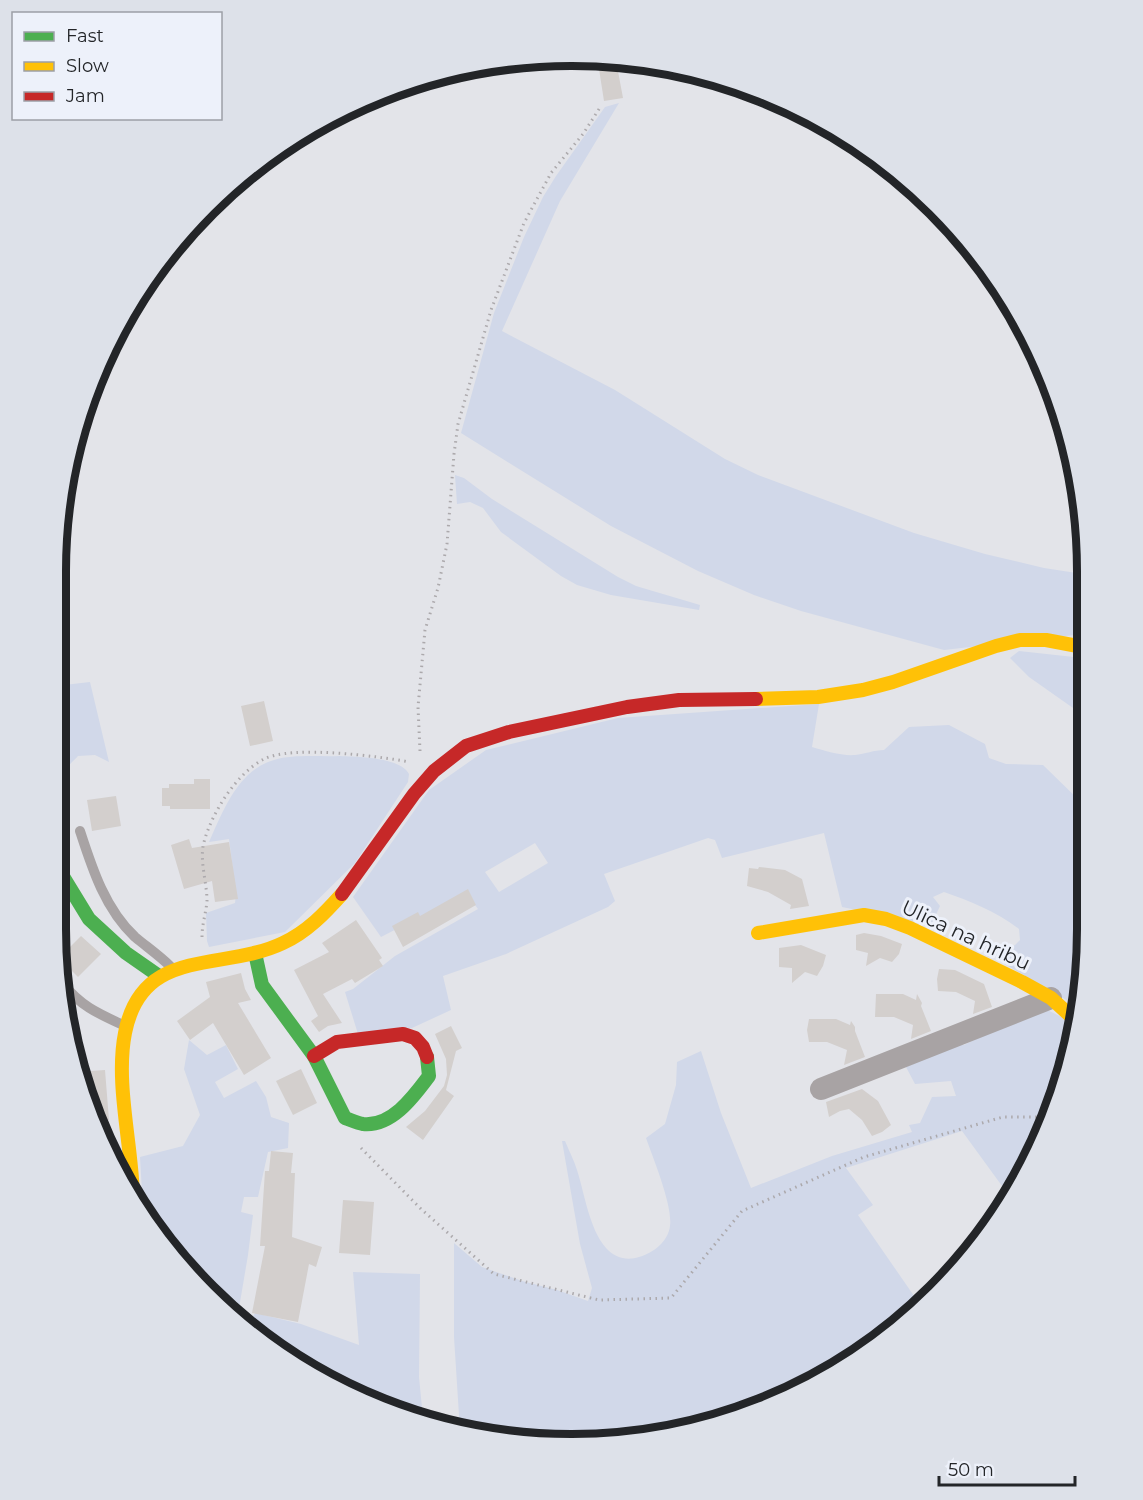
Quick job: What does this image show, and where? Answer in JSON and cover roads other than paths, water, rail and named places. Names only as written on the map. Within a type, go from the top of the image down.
[{"type":"street","points":[[131,1176],[123,1066],[126,1026],[132,1007],[141,992],[159,976],[173,970],[255,953],[298,936],[339,900],[428,770],[458,752],[501,734],[596,713],[677,700],[825,696],[862,691],[1012,641],[1034,639],[1077,646]]},
{"type":"street","name":"Ulica na hribu","points":[[759,933],[829,919],[864,915],[886,919],[910,928],[1022,982],[1051,998],[1069,1015]]},
{"type":"street","points":[[66,916],[90,919],[126,953],[159,976]]},
{"type":"street","points":[[255,953],[257,972],[262,985],[314,1056],[345,1118],[362,1124],[376,1123],[393,1115],[411,1100],[429,1076],[428,1060],[423,1047],[415,1038],[403,1034],[337,1042],[314,1056]]},
{"type":"street","points":[[821,1089],[1051,998]]},
{"type":"lane","points":[[80,831],[90,862],[113,910],[135,936],[173,970]]},
{"type":"lane","points":[[70,993],[91,1011],[126,1026]]}]
